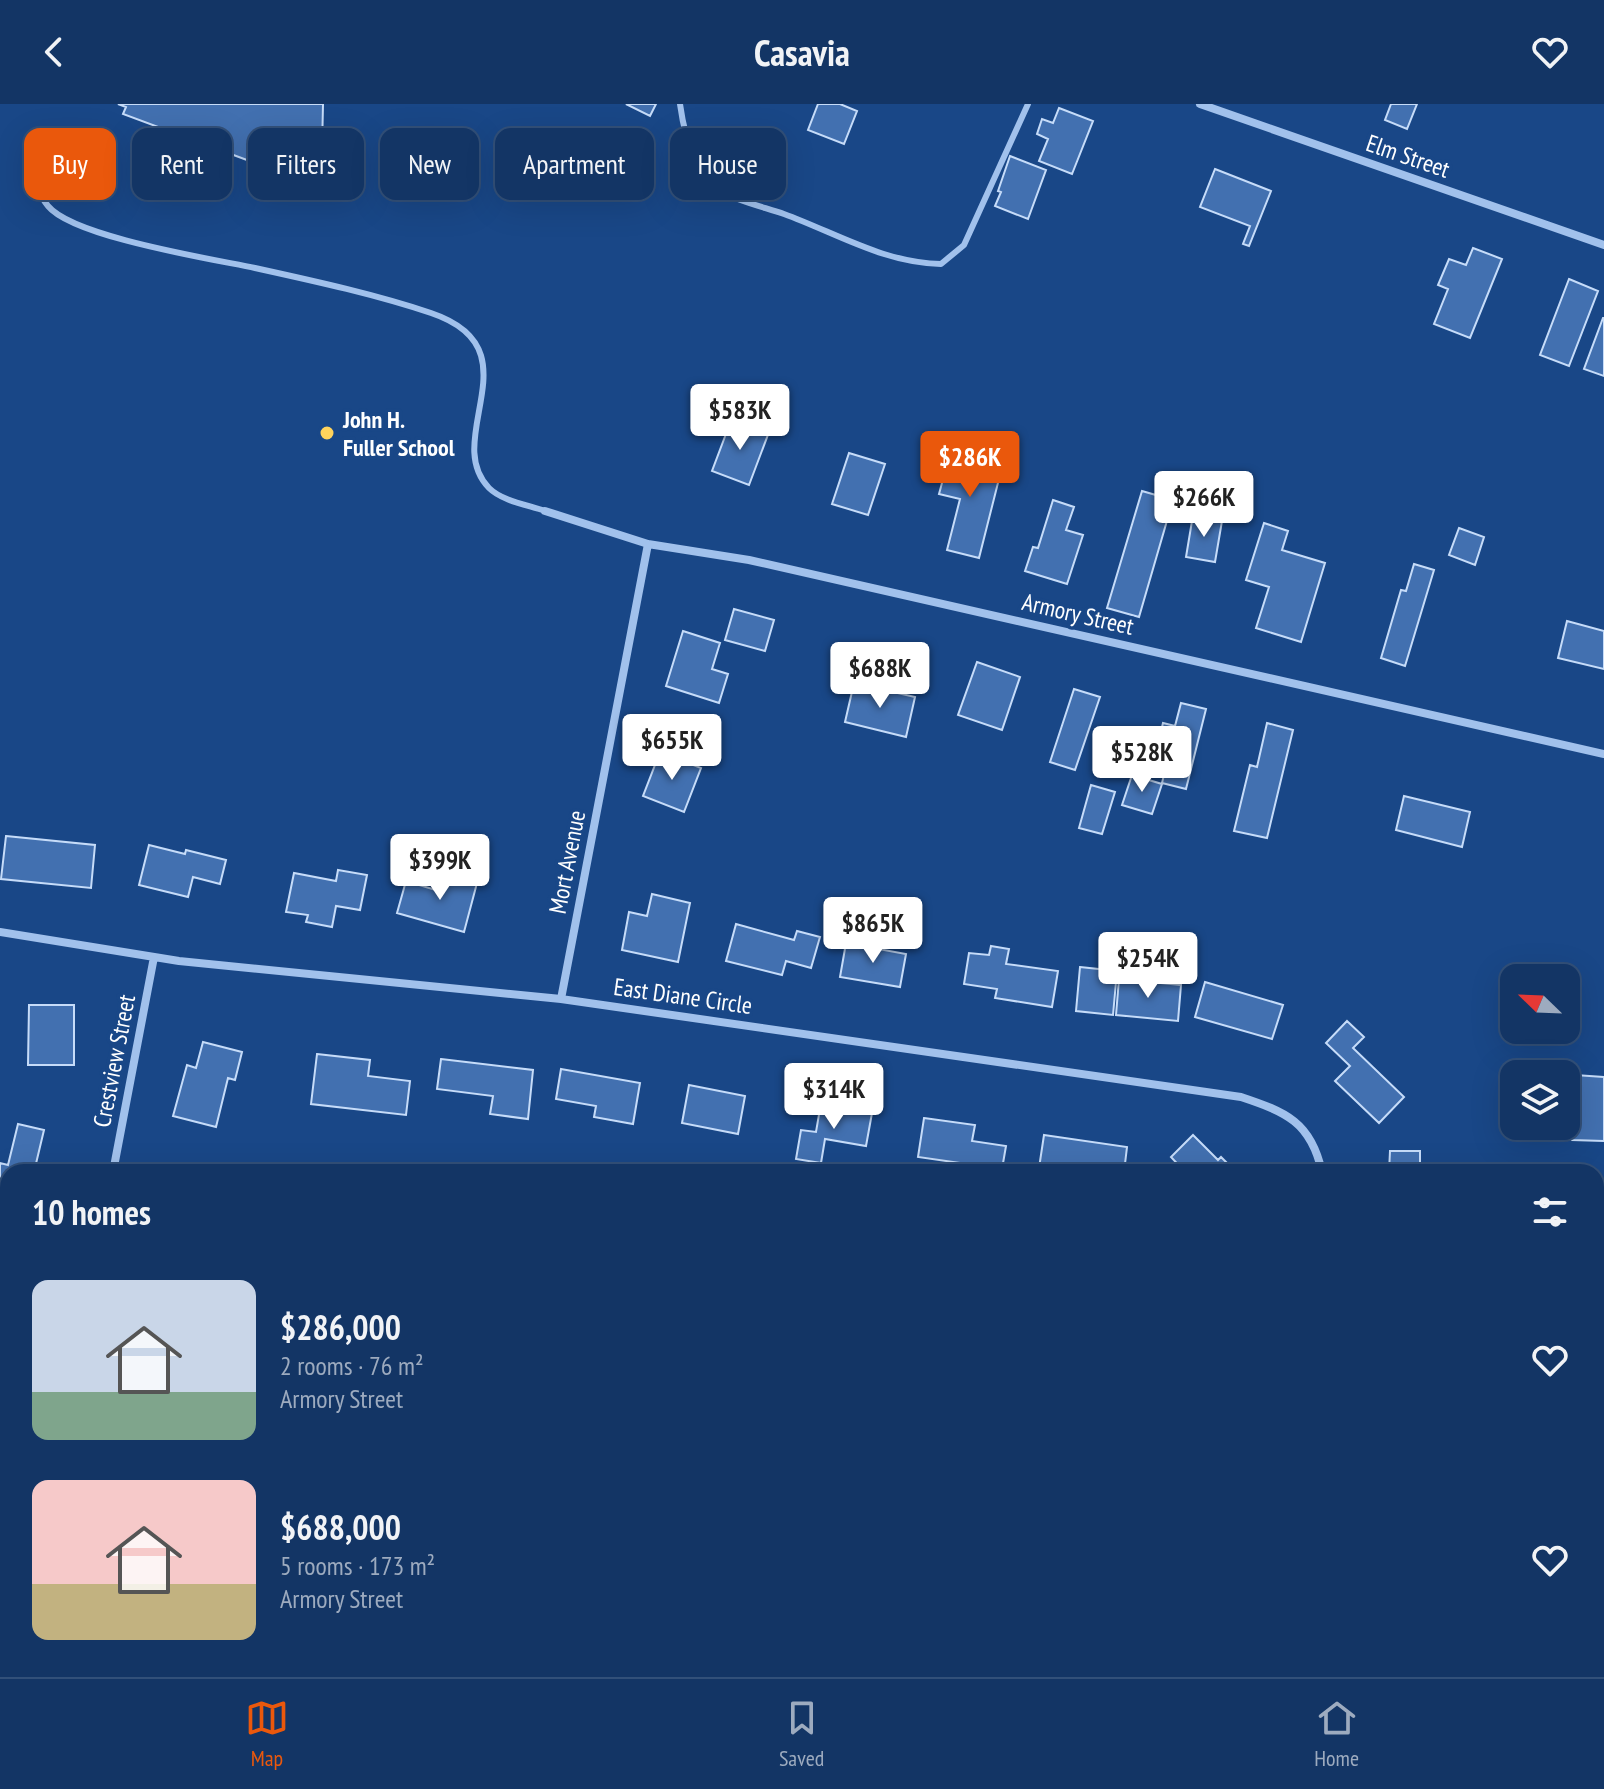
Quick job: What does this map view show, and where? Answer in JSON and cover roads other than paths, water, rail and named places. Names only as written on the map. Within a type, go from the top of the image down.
[{"type":"street","name":"Elm Street","points":[[1200,104],[1604,245]]},
{"type":"street","name":"Armory Street","points":[[545,511],[648,544],[749,560],[1604,754]]},
{"type":"street","name":"Mort Avenue","points":[[561,999],[648,544]]},
{"type":"street","name":"East Diane Circle","points":[[0,932],[154,957],[561,999],[1241,1097],[1280,1110],[1302,1126],[1317,1152],[1320,1164]]},
{"type":"street","name":"Crestview Street","points":[[115,1164],[154,957]]},
{"type":"lane","points":[[680,104],[693,158],[720,191],[820,227],[873,252],[921,264],[941,264],[964,245],[1028,104]]},
{"type":"lane","points":[[46,200],[48,206],[64,218],[143,245],[346,289],[455,322],[480,347],[483,371],[475,454],[479,472],[490,489],[545,511]]},
{"type":"place","name":"John H. Fuller School","points":[[327,433]]}]
